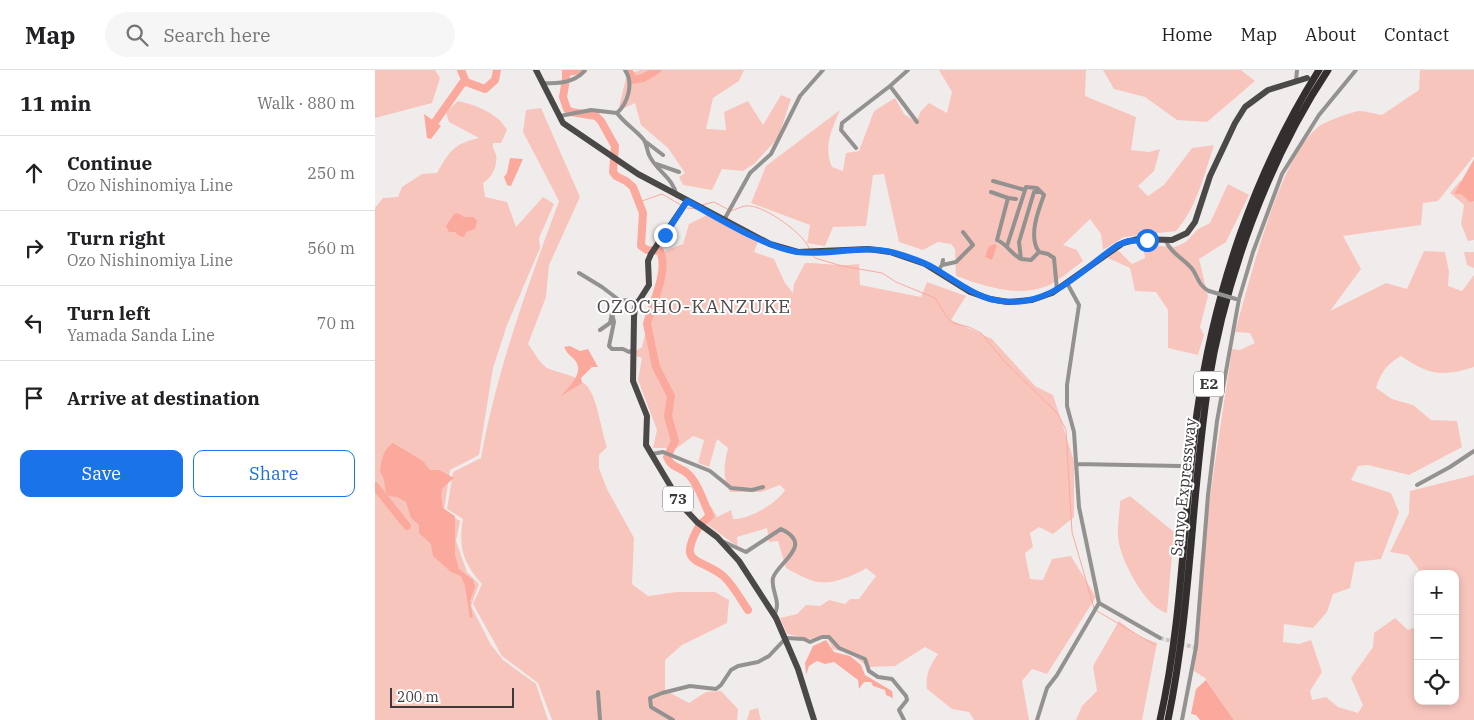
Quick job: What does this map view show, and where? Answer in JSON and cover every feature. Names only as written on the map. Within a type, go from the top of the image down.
[{"type":"highway","name":"Sanyo Expressway","points":[[1161,720],[1173,645],[1197,413],[1213,327],[1233,254],[1259,187],[1291,119],[1319,70]]},
{"type":"highway","name":"Sanyo Expressway","points":[[1168,720],[1181,646],[1206,402],[1221,328],[1241,255],[1266,190],[1294,129],[1327,70]]},
{"type":"main road","points":[[536,70],[557,116],[563,123],[611,157],[677,196],[685,205],[699,207],[771,244],[790,250],[810,252],[882,250],[940,268],[970,292],[990,299],[1026,300],[1057,290],[1123,243],[1138,240],[1166,241],[1183,236],[1192,228],[1210,176],[1245,107],[1261,94],[1296,80],[1307,78]]},
{"type":"main road","name":"73","points":[[685,205],[653,250],[648,261],[649,285],[634,311],[634,387],[647,416],[644,440],[683,507],[723,542],[739,561],[776,618],[798,669],[814,720]]},
{"type":"street","points":[[543,83],[554,84],[574,79],[585,70]]},
{"type":"street","points":[[557,116],[591,110],[617,113],[625,106],[629,95],[627,73],[625,70]]},
{"type":"street","points":[[724,220],[750,174],[771,154],[800,96],[823,70]]},
{"type":"street","points":[[856,148],[841,130],[842,123],[908,70]]},
{"type":"street","points":[[1296,80],[1297,70]]},
{"type":"street","points":[[1182,720],[1195,647],[1217,421],[1238,299],[1282,174],[1319,115],[1356,70]]},
{"type":"street","points":[[890,86],[917,122]]},
{"type":"street","points":[[617,113],[624,123],[663,155]]},
{"type":"street","points":[[646,142],[649,155],[675,184],[677,196]]},
{"type":"street","points":[[656,164],[679,172]]},
{"type":"street","points":[[993,181],[1025,190]]},
{"type":"street","points":[[1007,246],[1026,187],[1037,188],[1044,195],[1035,224],[1035,247],[1039,252],[1054,258],[1057,290]]},
{"type":"street","points":[[991,192],[1016,199]]},
{"type":"street","points":[[1021,259],[1019,242],[1034,192],[1041,192]]},
{"type":"street","points":[[1008,198],[997,240],[1007,246],[1014,255],[1021,259],[1031,260],[1039,252]]},
{"type":"street","points":[[940,268],[957,262],[973,245],[963,232]]},
{"type":"street","points":[[1166,241],[1171,250],[1192,269],[1201,286],[1209,291],[1238,299]]},
{"type":"street","points":[[940,268],[943,260]]},
{"type":"street","points":[[579,273],[603,286],[619,300],[638,302]]},
{"type":"street","points":[[1037,720],[1047,688],[1099,603],[1079,507],[1074,432],[1066,398],[1079,305],[1067,283]]},
{"type":"street","points":[[600,330],[610,323],[612,313],[614,322],[609,346],[612,349],[633,350]]},
{"type":"street","points":[[1417,485],[1474,451]]},
{"type":"street","points":[[652,454],[663,452],[710,471],[731,488],[752,490],[763,487]]},
{"type":"street","points":[[1076,464],[1180,466]]},
{"type":"street","points":[[723,542],[746,552],[781,529],[792,539],[795,544],[793,554],[778,568],[773,578],[777,603],[776,618]]},
{"type":"street","points":[[1099,603],[1160,638]]},
{"type":"street","points":[[673,720],[651,707],[650,698],[661,693],[690,686],[716,689],[735,667],[758,662],[769,656],[786,638],[804,639],[810,642],[822,637],[829,637],[839,648],[865,659],[869,671],[878,677],[891,679],[906,696],[907,700],[899,710],[904,720]]},
{"type":"street","points":[[598,692],[600,720]]},
{"type":"shaded area","points":[[375,70],[435,70],[440,78],[432,103],[375,118]]},
{"type":"shaded area","points":[[641,70],[744,70],[739,81],[713,98],[706,129],[726,130],[724,112],[748,101],[763,125],[781,95],[791,99],[778,138],[754,164],[743,171],[722,169],[712,190],[683,185],[679,177],[685,173],[668,148],[641,125],[635,103],[618,111],[627,74]]},
{"type":"shaded area","points":[[939,70],[1086,70],[1085,96],[1136,117],[1131,150],[1149,152],[1160,149],[1154,171],[1138,186],[1148,196],[1164,185],[1192,148],[1214,145],[1195,201],[1176,231],[1124,237],[1103,250],[1101,234],[1090,219],[1063,245],[1077,250],[1083,261],[1052,284],[1024,291],[990,287],[956,276],[955,249],[951,244],[938,242],[923,250],[899,242],[884,174],[873,175],[866,226],[833,227],[825,246],[807,243],[810,225],[751,203],[766,166],[840,110],[828,145],[828,152],[832,167],[843,171],[846,153],[859,151],[874,111],[895,98],[904,114],[916,122],[921,111],[929,103],[947,113],[952,92]]},
{"type":"shaded area","points":[[1103,70],[1241,70],[1255,81],[1207,122],[1177,120],[1145,97],[1114,89]]},
{"type":"shaded area","points":[[1420,70],[1474,70],[1474,156],[1438,201],[1423,203],[1421,225],[1343,236],[1361,269],[1330,311],[1386,283],[1407,289],[1424,251],[1445,252],[1449,272],[1448,286],[1462,291],[1474,275],[1474,367],[1453,372],[1436,372],[1419,367],[1401,356],[1385,369],[1376,388],[1392,399],[1413,405],[1431,420],[1457,421],[1462,447],[1409,475],[1368,465],[1358,466],[1351,480],[1391,493],[1399,512],[1381,559],[1355,562],[1350,588],[1333,594],[1327,612],[1313,628],[1284,624],[1283,642],[1299,644],[1311,640],[1322,672],[1310,691],[1312,700],[1326,697],[1338,707],[1358,713],[1363,705],[1351,678],[1373,647],[1374,633],[1395,618],[1408,630],[1414,628],[1414,705],[1459,705],[1459,570],[1419,570],[1408,555],[1390,552],[1409,513],[1410,491],[1474,475],[1474,720],[1234,720],[1205,678],[1194,671],[1200,563],[1232,349],[1240,350],[1255,343],[1250,333],[1235,332],[1257,253],[1278,193],[1290,166],[1303,144],[1317,128],[1337,118],[1359,111],[1382,115],[1419,90]]},
{"type":"shaded area","points":[[458,101],[479,107],[492,114],[507,130],[501,143],[493,143],[496,163],[492,175],[483,183],[485,197],[507,202],[516,227],[543,197],[554,204],[539,238],[540,248],[507,325],[493,368],[479,455],[450,470],[444,511],[460,521],[456,541],[467,572],[479,584],[471,606],[491,645],[503,660],[536,684],[548,720],[375,720],[375,208],[383,198],[398,197],[402,187],[422,174],[437,173],[453,150],[463,143],[479,138],[449,122],[446,112]]},
{"type":"shaded area","points":[[541,108],[580,197],[549,265],[546,297],[528,344],[544,366],[572,376],[581,381],[590,390],[607,447],[599,455],[599,468],[607,489],[634,538],[632,584],[648,596],[677,592],[715,592],[729,600],[727,623],[682,645],[665,660],[665,690],[689,703],[706,692],[721,691],[738,709],[737,720],[552,720],[538,683],[502,656],[473,604],[482,584],[470,569],[463,554],[461,538],[463,519],[447,509],[453,472],[481,458],[505,360],[525,296],[559,201],[523,132],[526,110]]},
{"type":"shaded area","points":[[424,114],[441,126],[431,139],[427,138]]},
{"type":"shaded area","points":[[510,158],[523,159],[511,186],[507,185],[504,177],[507,173]]},
{"type":"shaded area","points":[[1474,159],[1474,201],[1470,202],[1461,194],[1454,194]]},
{"type":"shaded area","points":[[1460,181],[1474,190],[1474,240],[1468,241],[1461,224],[1464,205],[1450,193]]},
{"type":"shaded area","points":[[1228,184],[1249,195],[1226,242],[1199,259],[1208,296],[1200,327],[1204,335],[1198,355],[1168,348],[1168,310],[1156,292],[1135,291],[1130,268],[1108,258],[1114,252],[1119,251],[1132,264],[1145,258],[1143,245],[1175,247],[1186,242],[1198,229],[1210,223]]},
{"type":"shaded area","points":[[458,213],[464,217],[474,217],[477,221],[475,229],[466,232],[464,237],[459,236],[455,232],[449,232],[446,226],[454,214]]},
{"type":"shaded area","points":[[707,215],[759,239],[754,252],[774,259],[785,283],[793,293],[794,284],[805,263],[859,264],[860,285],[921,297],[927,282],[966,296],[951,320],[992,339],[1035,386],[1053,395],[1074,461],[1074,517],[1053,534],[1039,527],[1030,533],[1033,547],[1025,553],[1030,579],[1043,580],[1052,559],[1071,556],[1096,597],[1047,674],[1032,669],[1022,681],[1029,720],[974,720],[969,712],[952,709],[927,689],[929,670],[938,654],[925,647],[895,666],[868,667],[851,654],[833,649],[827,638],[810,639],[787,634],[780,618],[797,614],[806,605],[820,606],[829,600],[845,604],[850,599],[859,599],[876,576],[866,568],[856,574],[836,581],[821,582],[808,579],[786,568],[778,541],[769,542],[767,528],[737,537],[738,547],[701,520],[711,506],[717,517],[731,510],[733,519],[739,519],[762,510],[776,500],[785,490],[780,485],[761,492],[730,492],[725,470],[728,448],[717,439],[709,467],[698,463],[704,440],[693,436],[677,448],[653,448],[657,430],[638,380],[642,358],[636,356],[636,351],[642,347],[665,251],[683,244],[689,224]]},
{"type":"shaded area","points":[[995,244],[997,246],[992,260],[985,257],[989,246]]},
{"type":"shaded area","points":[[1464,252],[1474,252],[1474,268],[1467,265]]},
{"type":"shaded area","points":[[570,346],[580,351],[588,349],[598,367],[592,367],[581,378],[582,383],[561,396],[572,384],[578,369],[574,359],[564,347]]},
{"type":"shaded area","points":[[393,443],[423,461],[430,470],[439,470],[454,478],[442,490],[442,501],[443,508],[455,516],[455,555],[459,569],[473,580],[475,587],[470,601],[473,618],[470,618],[465,586],[461,576],[451,572],[433,556],[431,544],[419,533],[419,525],[411,518],[406,502],[397,497],[388,496],[380,468],[385,452]]},
{"type":"shaded area","points":[[1130,496],[1174,532],[1167,613],[1150,602],[1142,592],[1128,568],[1119,545],[1120,501]]},
{"type":"shaded area","points":[[1119,621],[1138,636],[1157,643],[1142,720],[1076,720],[1082,706],[1097,691],[1093,666]]},
{"type":"shaded area","points":[[826,640],[834,652],[850,656],[861,665],[865,675],[892,691],[893,698],[886,695],[885,690],[873,686],[871,682],[864,682],[859,689],[858,680],[834,662],[825,664],[817,661],[809,666],[806,675],[805,663],[813,646]]},
{"type":"shaded area","points":[[1206,680],[1234,720],[1200,720],[1196,715],[1191,714],[1196,689]]},
{"type":"shaded area","points":[[758,708],[761,720],[747,720],[750,710]]},
{"type":"waterway","points":[[461,70],[466,82],[485,89],[495,80],[497,70]]},
{"type":"waterway","points":[[566,70],[563,97],[567,109],[571,112],[596,116],[601,121],[615,146],[613,172],[633,187],[643,213],[641,246],[647,250],[660,251],[662,259],[661,277],[647,324],[656,367],[671,396],[668,416],[675,441],[667,457],[671,464],[685,471],[698,488],[710,516],[703,522]]},
{"type":"waterway","points":[[566,72],[583,70]]},
{"type":"waterway","points":[[629,70],[632,80],[643,78],[657,70]]},
{"type":"waterway","points":[[435,122],[464,81]]},
{"type":"waterway","points":[[639,202],[662,194],[681,205]]},
{"type":"waterway","points":[[702,205],[714,202],[731,211],[745,206],[765,211],[793,229],[810,250]]},
{"type":"waterway","points":[[687,208],[697,209]]},
{"type":"waterway","points":[[811,253],[815,258],[842,266],[882,273],[896,282],[935,298],[946,316],[953,323],[969,327],[981,333],[1005,362],[1058,414],[1066,430],[1072,532],[1094,608]]},
{"type":"waterway","points":[[375,486],[407,526]]},
{"type":"waterway","points":[[698,528],[690,548],[690,554],[693,559],[726,578],[748,610]]},
{"type":"waterway","points":[[1097,611],[1155,645]]},
{"type":"tunnel","points":[[1160,638],[1175,642]]},
{"type":"tunnel","points":[[1181,644],[1194,647]]},
{"type":"district","name":"OZOCHO-KANZUKE","points":[[694,306]]},
{"type":"route","points":[[665,235],[687,201],[782,248],[798,252],[882,250],[914,259],[935,268],[977,295],[1008,302],[1032,300],[1052,293],[1118,245],[1128,241],[1147,240]]}]
